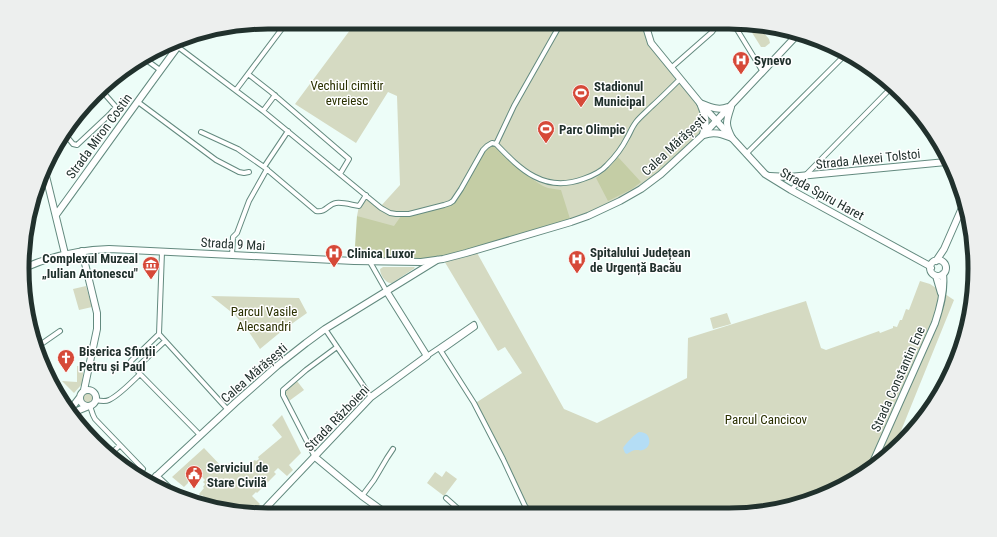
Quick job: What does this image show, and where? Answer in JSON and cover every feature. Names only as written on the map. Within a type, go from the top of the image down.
[{"type":"main road","name":"Strada Spiru Haret","points":[[648,29],[648,36],[651,42],[671,68],[700,103],[765,174],[931,268]]},
{"type":"main road","name":"Calea Mărășești","points":[[154,478],[278,365],[325,329],[440,260],[571,222],[604,209],[650,183],[702,135],[795,39]]},
{"type":"main road","name":"Strada Miron Costin","points":[[56,215],[178,47]]},
{"type":"main road","points":[[700,103],[717,109],[722,109],[731,105]]},
{"type":"main road","points":[[700,103],[706,120],[702,135],[718,133],[732,138]]},
{"type":"main road","points":[[731,105],[726,124],[732,138]]},
{"type":"main road","name":"Strada Alexei Tolstoi","points":[[768,176],[783,178],[943,162]]},
{"type":"main road","points":[[47,178],[65,254]]},
{"type":"main road","points":[[944,249],[946,270],[941,276],[936,276],[932,272],[931,268],[944,249],[961,211]]},
{"type":"main road","name":"Strada 9 Mai","points":[[29,266],[65,254],[109,249],[370,262],[412,263],[440,260]]},
{"type":"main road","points":[[73,407],[84,390],[97,329],[97,313],[82,251]]},
{"type":"main road","points":[[936,261],[945,264]]},
{"type":"main road","name":"Strada Constantin Ene","points":[[875,458],[935,323],[941,305],[944,282],[943,274]]},
{"type":"main road","name":"Strada Constantin Ene","points":[[936,276],[942,296]]},
{"type":"main road","points":[[387,292],[427,356]]},
{"type":"main road","name":"Strada Războieni","points":[[266,508],[371,397],[427,356]]},
{"type":"main road","points":[[76,411],[93,404],[96,400],[96,394],[92,390],[84,390]]},
{"type":"main road","points":[[80,398],[81,403],[89,406]]},
{"type":"main road","points":[[315,457],[379,508]]},
{"type":"main road","points":[[156,476],[164,483]]},
{"type":"street","points":[[236,90],[282,29]]},
{"type":"street","points":[[496,144],[514,106],[558,29]]},
{"type":"street","points":[[671,68],[714,29]]},
{"type":"street","points":[[738,30],[763,72]]},
{"type":"street","points":[[178,47],[263,111],[366,196],[386,211],[396,214],[409,214],[454,201],[483,150],[492,143],[496,144],[524,171],[544,182],[572,183],[596,174],[608,165],[626,140],[636,121],[680,79]]},
{"type":"street","points":[[746,154],[842,58]]},
{"type":"street","points":[[148,61],[160,70]]},
{"type":"street","points":[[248,74],[275,95],[349,159],[340,174]]},
{"type":"street","points":[[791,190],[889,90]]},
{"type":"street","points":[[68,137],[73,144],[77,145],[116,107],[105,94]]},
{"type":"street","points":[[263,111],[275,95]]},
{"type":"street","points":[[138,102],[216,160],[239,172],[249,172]]},
{"type":"street","points":[[232,255],[233,237],[237,233],[248,201],[288,131]]},
{"type":"street","points":[[201,132],[238,149],[266,168],[316,211],[322,211],[334,203],[359,206],[366,196]]},
{"type":"street","points":[[162,252],[160,334],[228,410]]},
{"type":"street","points":[[370,262],[387,292]]},
{"type":"street","points":[[427,356],[440,349],[475,327],[474,324],[440,349]]},
{"type":"street","points":[[325,329],[371,397]]},
{"type":"street","points":[[42,344],[60,331]]},
{"type":"street","points":[[160,334],[130,363],[200,435]]},
{"type":"street","points":[[135,369],[165,341]]},
{"type":"street","points":[[315,457],[284,395],[283,390],[306,370],[337,347]]},
{"type":"street","points":[[440,349],[474,403],[526,508]]},
{"type":"street","points":[[96,400],[109,400],[127,387],[140,374]]},
{"type":"street","points":[[89,406],[95,419],[140,463],[143,469]]},
{"type":"street","points":[[114,451],[120,445]]},
{"type":"street","points":[[362,496],[374,480],[386,458],[393,449]]},
{"type":"street","points":[[446,498],[457,508]]},
{"type":"green space","points":[[351,29],[642,29],[651,43],[716,121],[661,174],[604,209],[476,251],[564,409],[597,423],[687,378],[688,338],[806,301],[821,348],[826,350],[879,331],[880,333],[893,328],[893,326],[897,327],[900,320],[902,320],[906,309],[909,310],[920,281],[930,284],[954,300],[898,438],[862,468],[820,490],[790,500],[760,506],[728,508],[528,508],[474,404],[522,373],[505,347],[498,351],[443,259],[357,216],[359,206],[366,195],[380,207],[400,185],[397,96],[388,92],[356,143],[295,104]]},
{"type":"green space","points":[[751,30],[763,32],[769,39],[770,43],[765,47],[761,47]]},
{"type":"green space","points":[[494,144],[535,181],[548,188],[561,190],[571,222],[443,259],[354,261],[357,216],[394,226],[401,216],[410,216],[455,201],[484,151]]},
{"type":"green space","points":[[618,157],[641,182],[632,189],[608,201],[596,178],[609,168]]},
{"type":"green space","points":[[383,267],[415,268],[390,283],[384,279],[381,274],[380,269]]},
{"type":"green space","points":[[86,286],[92,307],[79,310],[73,289]]},
{"type":"green space","name":"Parcul Vasile Alecsandri","points":[[211,296],[299,298],[307,313],[260,349],[249,332],[235,315]]},
{"type":"green space","points":[[727,313],[731,324],[713,329],[710,318]]},
{"type":"green space","points":[[81,360],[84,364],[82,384],[74,393],[62,381],[77,382],[77,366],[82,366],[80,362]]},
{"type":"green space","points":[[297,381],[304,390],[289,401],[284,391]]},
{"type":"green space","points":[[86,392],[90,392],[94,398],[90,404],[86,404],[82,400],[82,396]]},
{"type":"green space","points":[[282,415],[301,453],[289,465],[293,470],[287,476],[278,468],[274,472],[276,474],[252,496],[260,504],[257,507],[237,506],[207,500],[199,494],[204,488],[203,487],[205,484],[203,482],[205,480],[201,476],[199,478],[196,475],[193,478],[192,477],[184,487],[172,477],[204,448],[223,468],[229,463],[236,470],[244,464],[246,466],[255,460],[256,461],[259,459],[258,457],[282,437],[272,425]]},
{"type":"green space","points":[[446,471],[457,479],[444,496],[427,483],[435,472],[442,477]]},
{"type":"water","points":[[639,432],[648,436],[648,446],[643,450],[634,450],[627,454],[625,453],[623,448]]},
{"type":"railway","points":[[947,367],[951,356]]},
{"type":"place","name":"Synevo","points":[[741,75]]},
{"type":"place","name":"Stadionul Municipal","points":[[581,108]]},
{"type":"place","name":"Parc Olimpic","points":[[546,144]]},
{"type":"place","name":"Clinica Luxor","points":[[334,268]]},
{"type":"place","name":"Spitalului Județean de Urgență Bacău","points":[[577,274]]},
{"type":"place","name":"Complexul Muzeal „Iulian Antonescu\"","points":[[151,280]]},
{"type":"place","name":"Biserica Sfinții Petru și Paul","points":[[66,373]]},
{"type":"place","name":"Serviciul de Stare Civilă","points":[[194,489]]},
{"type":"park label","name":"Vechiul cimitir evreiesc","points":[[347,92]]},
{"type":"park label","name":"Parcul Cancicov","points":[[766,419]]}]
